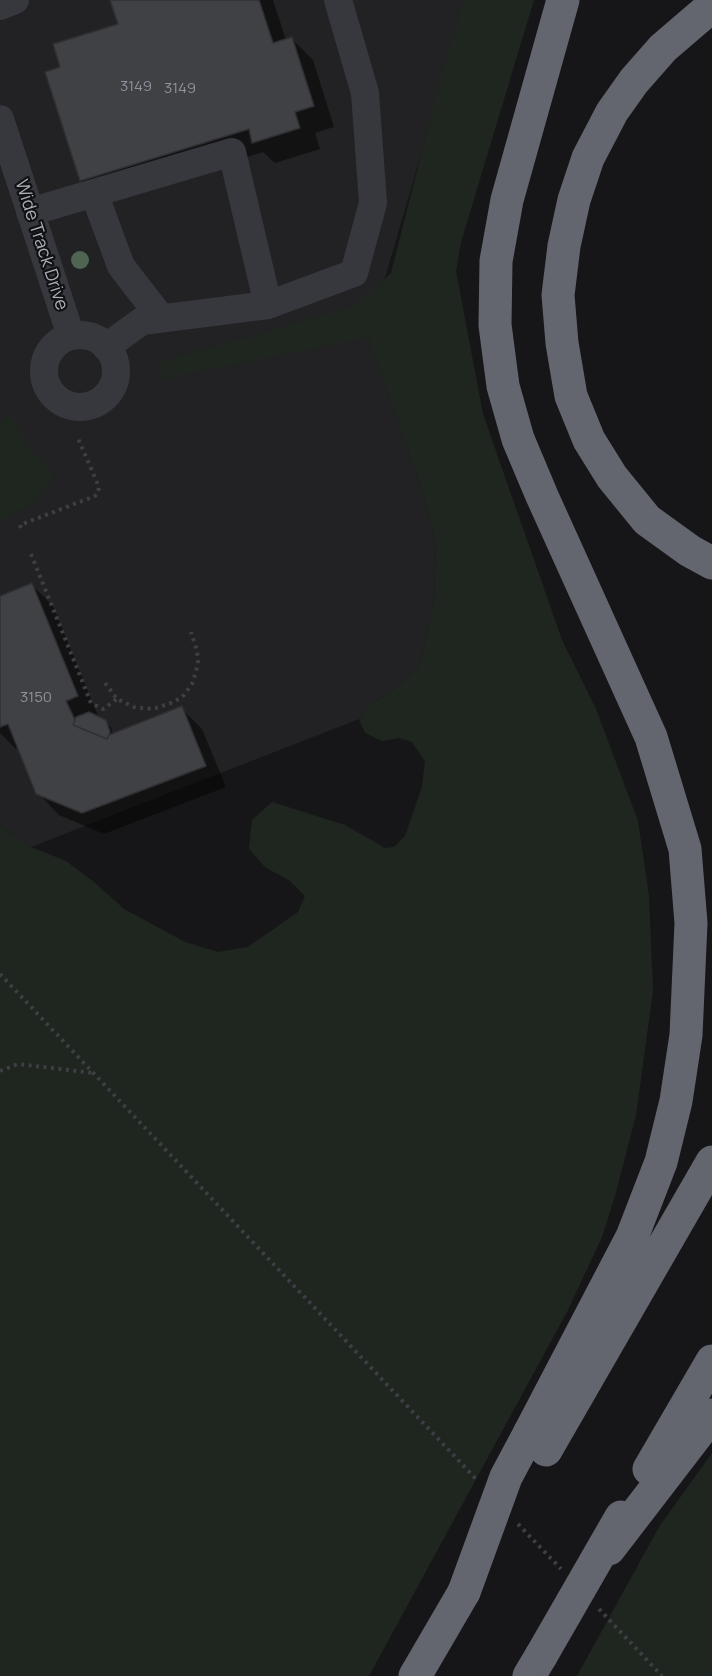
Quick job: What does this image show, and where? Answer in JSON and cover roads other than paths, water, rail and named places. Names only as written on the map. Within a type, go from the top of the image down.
[{"type":"highway","points":[[538,1441],[632,1237],[661,1162],[676,1101],[686,1035],[691,923],[685,849],[651,737],[542,496],[518,439],[503,386],[495,325],[496,261],[507,200],[563,0]]},
{"type":"highway","points":[[712,6],[663,48],[634,81],[607,122],[588,158],[574,200],[564,246],[558,296],[562,343],[571,396],[589,440],[612,477],[647,520],[690,551],[712,563]]},
{"type":"highway","points":[[415,1676],[464,1592],[506,1477],[538,1441],[712,1162]]},
{"type":"highway","points":[[535,1666],[581,1587],[625,1520],[712,1361]]},
{"type":"highway","points":[[625,1520],[712,1415]]},
{"type":"street","points":[[0,6],[15,0]]},
{"type":"street","points":[[106,347],[142,321],[268,305],[354,273],[373,203],[365,93],[338,0]]},
{"type":"street","name":"Wide Track Drive","points":[[0,119],[71,336]]},
{"type":"street","points":[[30,212],[232,153],[268,305]]},
{"type":"street","points":[[94,193],[121,266],[161,318]]},
{"type":"street","points":[[71,336],[91,336],[102,342],[113,357],[117,369],[114,385],[107,395],[86,407],[74,407],[62,402],[50,391],[45,379],[44,366],[48,354],[59,341],[71,336]]}]
